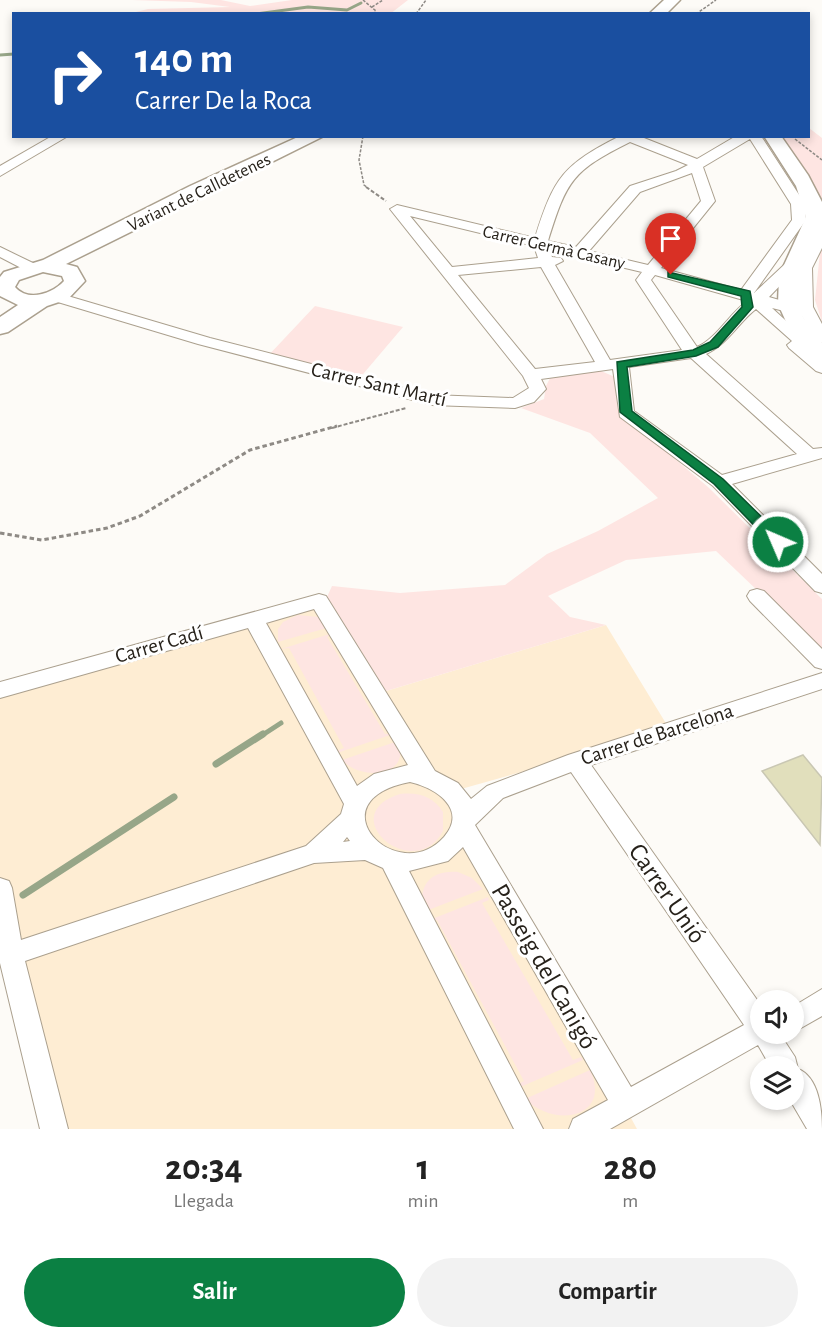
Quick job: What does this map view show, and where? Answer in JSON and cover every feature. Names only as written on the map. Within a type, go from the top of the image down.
[{"type":"street","points":[[658,12],[670,1]]},
{"type":"street","points":[[0,172],[59,138]]},
{"type":"street","name":"Variant de Calldetenes","points":[[7,277],[116,233],[197,190],[312,138]]},
{"type":"street","points":[[628,138],[589,157],[572,172],[555,196],[540,243],[546,262],[613,364],[626,412],[719,482],[822,586]]},
{"type":"street","points":[[632,138],[695,163],[708,201],[643,280],[687,346],[816,454]]},
{"type":"street","points":[[448,272],[546,262],[585,254],[635,189],[681,174],[695,163],[742,138]]},
{"type":"street","points":[[755,138],[798,204],[799,220],[763,306]]},
{"type":"street","points":[[773,138],[814,201],[817,243],[805,268],[805,308],[821,353]]},
{"type":"street","points":[[397,209],[531,375],[696,353],[714,345],[763,306],[790,267],[817,220]]},
{"type":"street","name":"Carrer Germà Casany","points":[[397,209],[652,270],[763,306]]},
{"type":"street","name":"Variant de Calldetenes","points":[[0,327],[61,289],[116,233]]},
{"type":"street","points":[[0,251],[38,266],[63,268],[61,289],[23,300],[7,277]]},
{"type":"street","points":[[763,306],[790,267]]},
{"type":"street","points":[[0,317],[7,277]]},
{"type":"street","name":"Carrer Sant Martí","points":[[61,289],[204,340],[432,400],[515,403],[528,398],[538,390],[531,375]]},
{"type":"street","points":[[763,306],[796,327],[821,353]]},
{"type":"street","points":[[719,482],[816,454]]},
{"type":"street","points":[[757,596],[822,662]]},
{"type":"street","name":"Carrer Cadí","points":[[0,690],[319,601],[426,775]]},
{"type":"street","points":[[253,618],[354,811],[364,844],[380,855],[529,1129]]},
{"type":"street","name":"Carrer de Barcelona","points":[[454,791],[495,792],[576,760],[822,681]]},
{"type":"street","name":"Carrer Unió","points":[[576,760],[750,1013]]},
{"type":"street","points":[[314,853],[354,811],[364,791],[378,780],[410,773],[426,775],[443,782],[454,791]]},
{"type":"street","name":"Passeig del Canigó","points":[[454,791],[464,810],[464,823],[626,1105]]},
{"type":"street","name":"Carrer de Barcelona","points":[[464,823],[495,792]]},
{"type":"street","points":[[11,955],[314,853],[380,855],[414,862],[428,859],[450,846],[464,823]]},
{"type":"street","points":[[0,888],[11,955],[54,1129]]},
{"type":"street","points":[[804,1013],[822,1001]]},
{"type":"street","points":[[583,1129],[750,1034]]},
{"type":"street","points":[[804,1097],[822,1128]]},
{"type":"path","points":[[363,0],[375,12]]},
{"type":"path","points":[[372,8],[383,0]]},
{"type":"path","points":[[699,12],[716,0]]},
{"type":"path","points":[[363,138],[359,160],[364,185],[397,209]]},
{"type":"path","points":[[794,138],[822,160]]},
{"type":"path","points":[[0,532],[42,540],[108,528],[140,516],[250,450],[432,400]]},
{"type":"shaded area","points":[[132,0],[221,0],[250,6],[292,0],[408,0],[393,12],[136,12],[148,9],[230,7],[191,2]]},
{"type":"shaded area","points":[[810,129],[822,138],[822,322],[815,300],[821,243],[814,201],[773,138],[810,138]]},
{"type":"shaded area","points":[[315,306],[403,327],[358,380],[267,357]]},
{"type":"shaded area","points":[[601,371],[615,377],[622,414],[708,487],[822,599],[822,652],[716,551],[626,560],[548,596],[570,617],[606,625],[386,691],[327,597],[332,586],[400,593],[505,585],[547,554],[598,531],[658,498],[590,433],[521,408],[544,399],[546,386],[551,376]]},
{"type":"shaded area","points":[[319,601],[376,694],[606,625],[670,730],[454,791],[637,1129],[43,1129],[0,939],[0,683]]},
{"type":"shaded area","points":[[298,615],[318,617],[330,627],[278,642],[278,629],[283,622]]},
{"type":"shaded area","points":[[333,633],[327,637],[385,734],[393,734],[337,753],[344,748],[289,648],[281,649]]},
{"type":"shaded area","points":[[398,741],[400,753],[398,762],[383,772],[361,771],[342,760]]},
{"type":"shaded area","points":[[400,794],[424,796],[435,802],[443,812],[443,831],[430,846],[414,851],[399,849],[385,841],[376,829],[374,816],[381,804]]},
{"type":"shaded area","points":[[458,872],[472,878],[483,889],[423,912],[422,894],[428,881],[440,874]]},
{"type":"shaded area","points":[[488,897],[489,900],[482,903],[573,1060],[581,1057],[583,1060],[518,1088],[516,1085],[524,1081],[437,920],[429,923],[427,921]]},
{"type":"shaded area","points":[[590,1070],[595,1086],[593,1099],[587,1108],[577,1113],[551,1114],[525,1099]]},
{"type":"building","points":[[803,755],[822,778],[820,845],[762,771]]},
{"type":"waterway","points":[[271,12],[308,7],[347,10],[361,3]]},
{"type":"waterway","points":[[0,55],[12,54]]},
{"type":"waterway","points":[[261,736],[281,723]]},
{"type":"waterway","points":[[216,764],[263,734]]},
{"type":"waterway","points":[[23,895],[174,797]]},
{"type":"route","points":[[671,275],[746,294],[748,307],[737,316],[714,345],[696,353],[621,364],[626,412],[719,482],[778,542]]}]
